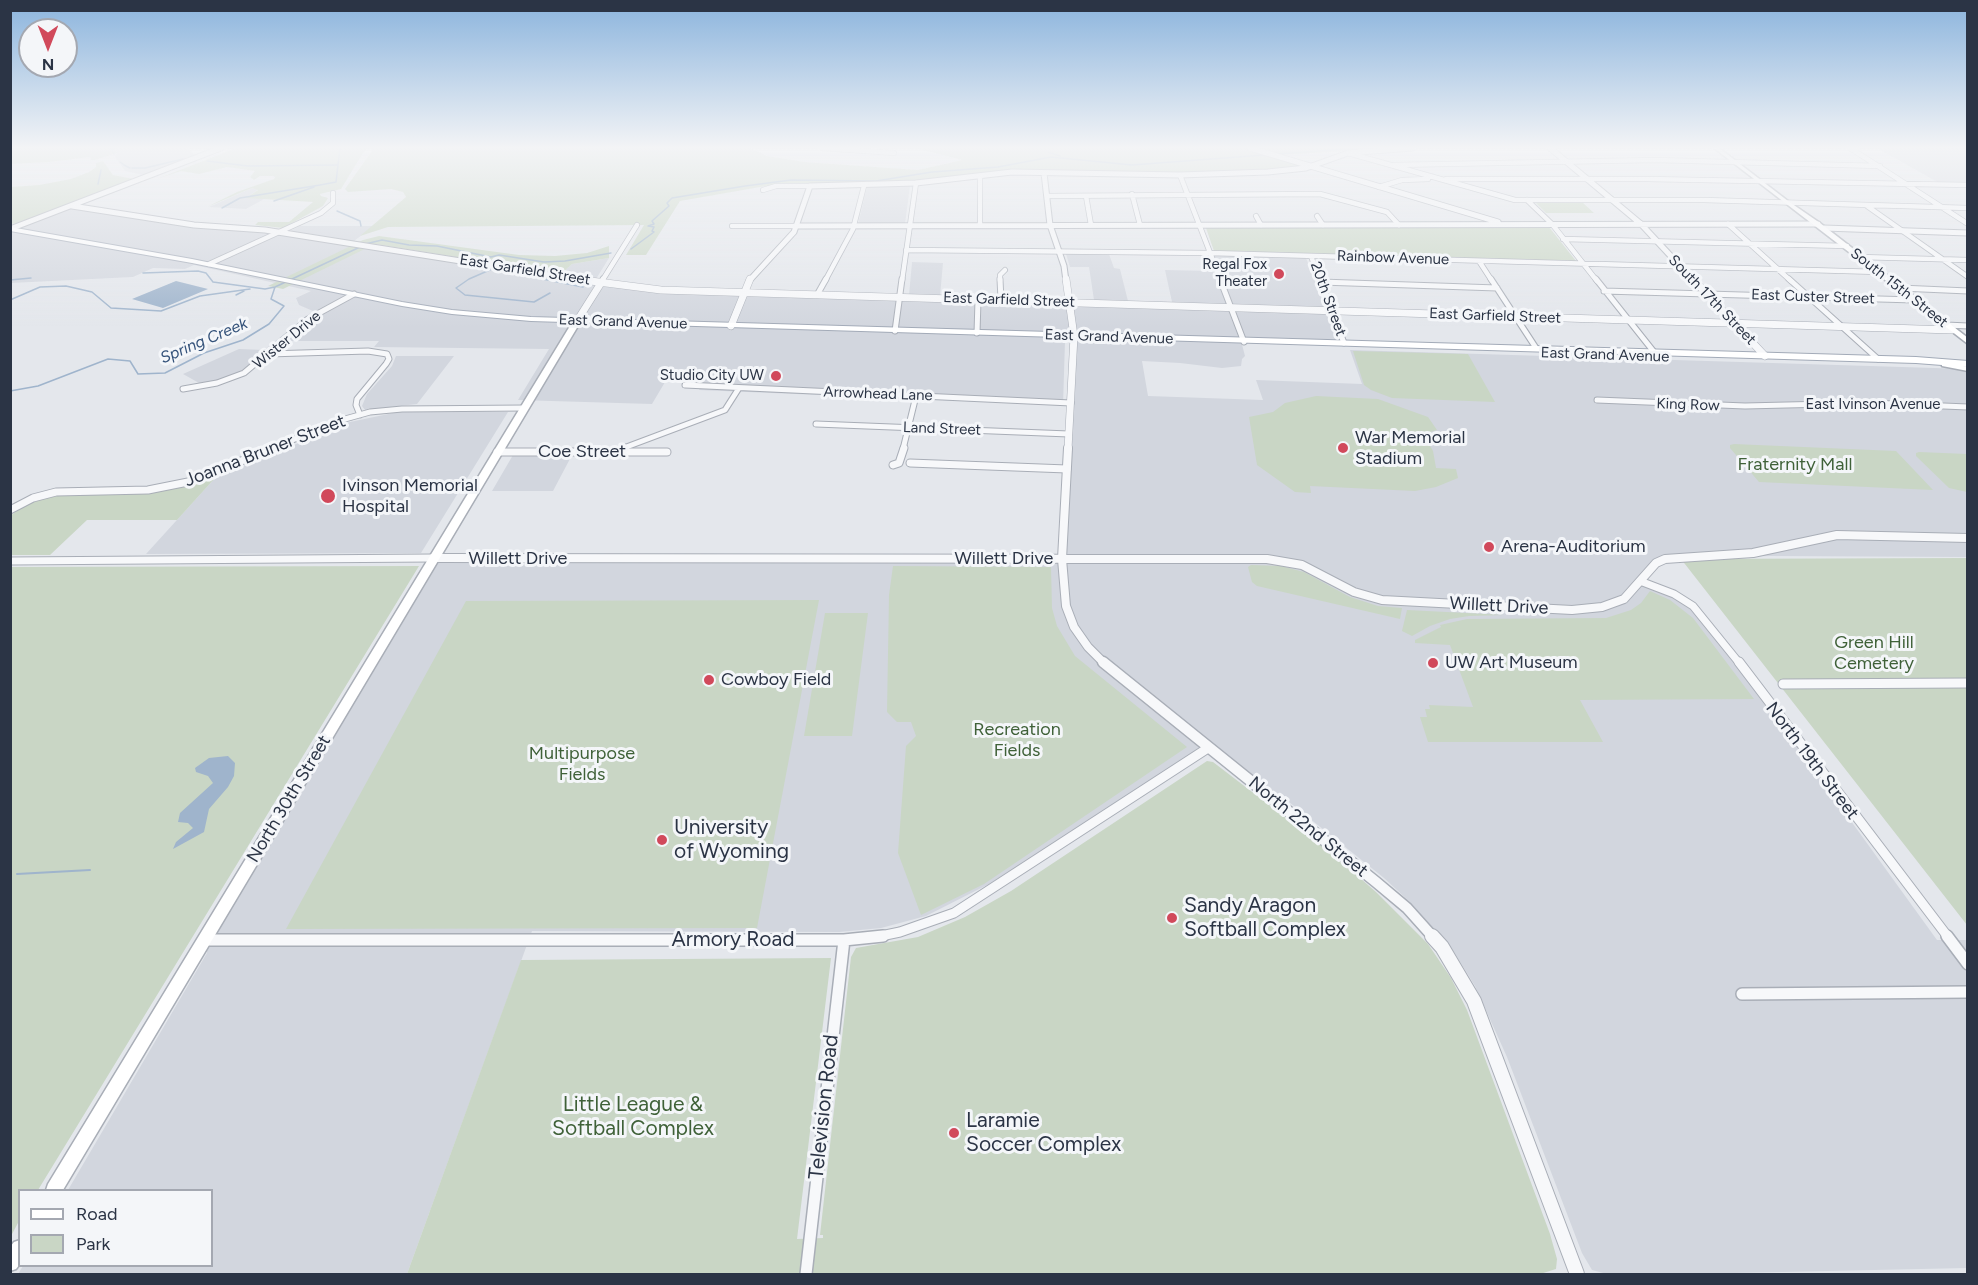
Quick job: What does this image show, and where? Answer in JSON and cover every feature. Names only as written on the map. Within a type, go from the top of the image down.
[{"type":"main road","name":"South 15th Street","points":[[1795,208],[1847,246],[1968,342]]},
{"type":"main road","name":"East Grand Avenue","points":[[10,229],[209,264],[448,311],[577,321],[1244,342],[1536,348],[1968,364]]},
{"type":"main road","name":"North 30th Street","points":[[55,1189],[577,321]]},
{"type":"main road","name":"East Grand Avenue","points":[[1244,342],[1264,345],[1769,360],[1922,364],[1929,362]]},
{"type":"main road","points":[[1929,362],[1968,369]]},
{"type":"street","points":[[10,229],[67,208]]},
{"type":"street","name":"East Garfield Street","points":[[85,208],[194,225],[245,227],[281,232],[601,283],[661,290],[1842,327],[1968,326]]},
{"type":"street","points":[[209,264],[328,208]]},
{"type":"street","points":[[731,326],[749,280],[794,232],[802,208]]},
{"type":"street","points":[[817,295],[854,226],[859,208]]},
{"type":"street","points":[[895,331],[912,208]]},
{"type":"street","points":[[980,208],[980,225]]},
{"type":"street","name":"North 22nd Street","points":[[1048,208],[1050,225],[1064,266],[1074,336],[1062,559],[1066,606],[1072,625],[1083,641],[1109,668],[1391,895],[1425,926],[1460,974],[1477,1010],[1577,1275]]},
{"type":"street","points":[[1088,208],[1091,225]]},
{"type":"street","points":[[1136,208],[1140,225]]},
{"type":"street","points":[[1192,208],[1244,342]]},
{"type":"street","points":[[1373,208],[1387,212],[1399,225]]},
{"type":"street","points":[[1449,208],[1505,224]]},
{"type":"street","points":[[1535,208],[1551,224],[1654,352]]},
{"type":"street","name":"South 17th Street","points":[[1622,208],[1641,224],[1765,356]]},
{"type":"street","points":[[1870,208],[1968,277]]},
{"type":"street","points":[[1943,208],[1968,224]]},
{"type":"street","points":[[1472,215],[1487,224]]},
{"type":"street","points":[[1256,216],[1260,225]]},
{"type":"street","points":[[1317,216],[1323,225]]},
{"type":"street","points":[[732,226],[1728,224],[1968,233]]},
{"type":"street","points":[[1728,224],[1878,359]]},
{"type":"street","points":[[577,321],[637,225]]},
{"type":"street","points":[[1563,239],[1847,246]]},
{"type":"street","name":"Rainbow Avenue","points":[[906,250],[1210,253],[1879,272]]},
{"type":"street","name":"20th Street","points":[[1311,256],[1344,343]]},
{"type":"street","points":[[1860,257],[1968,260]]},
{"type":"street","points":[[1479,261],[1536,348]]},
{"type":"street","points":[[1001,300],[1000,275],[1005,270]]},
{"type":"street","points":[[1321,282],[1497,288]]},
{"type":"street","name":"East Custer Street","points":[[1900,288],[1968,291]]},
{"type":"street","name":"East Custer Street","points":[[1604,291],[1914,300]]},
{"type":"street","name":"Wister Drive","points":[[183,389],[230,379],[251,369],[308,319],[354,294]]},
{"type":"street","points":[[978,300],[978,333]]},
{"type":"street","points":[[268,354],[368,351],[387,354],[389,359],[386,364],[357,399],[356,405],[360,415]]},
{"type":"street","name":"Arrowhead Lane","points":[[685,385],[1071,403]]},
{"type":"street","points":[[613,452],[725,410],[739,388]]},
{"type":"street","points":[[893,465],[899,463],[901,458],[916,396]]},
{"type":"street","name":"King Row","points":[[1597,400],[1745,406],[1779,405]]},
{"type":"street","name":"East Ivinson Avenue","points":[[1779,405],[1870,404],[1968,407]]},
{"type":"street","name":"Joanna Bruner Street","points":[[10,510],[33,498],[56,492],[148,490],[188,482],[360,415],[402,409],[524,408]]},
{"type":"street","name":"Land Street","points":[[816,424],[1069,434]]},
{"type":"street","name":"Coe Street","points":[[497,452],[667,452]]},
{"type":"street","points":[[910,463],[1067,469]]},
{"type":"street","name":"Willett Drive","points":[[10,561],[433,558],[1280,560],[1309,568],[1347,589],[1371,598],[1546,609],[1588,609],[1610,605],[1624,599],[1656,564],[1665,559],[1744,554],[1828,536],[1870,534],[1968,538]]},
{"type":"street","name":"North 19th Street","points":[[1640,580],[1674,594],[1693,606],[1705,618],[1968,964]]},
{"type":"street","points":[[1783,684],[1968,683]]},
{"type":"street","name":"Armory Road","points":[[204,940],[844,940],[900,932],[954,913],[1208,748]]},
{"type":"street","name":"Television Road","points":[[806,1275],[844,940]]},
{"type":"street","points":[[1742,994],[1968,992]]},
{"type":"shaded area","name":"University of Wyoming","points":[[59,208],[96,208],[206,225],[249,226],[290,231],[300,226],[374,226],[354,241],[560,274],[572,264],[609,258],[596,279],[675,288],[909,295],[912,262],[943,263],[940,296],[1094,300],[1089,267],[1070,267],[1066,254],[1109,254],[1114,268],[1120,269],[1128,301],[1172,302],[1165,270],[1212,271],[1206,255],[1306,258],[1338,340],[1240,337],[1245,356],[1241,366],[1222,368],[1142,361],[1148,396],[1263,400],[1256,380],[1362,384],[1350,350],[1967,369],[1967,557],[1771,556],[1665,559],[1640,580],[1656,586],[1699,611],[1937,940],[1967,940],[1967,1268],[1689,1274],[1607,1274],[1592,1270],[1582,1253],[1507,1057],[1475,986],[1454,952],[1411,903],[1384,878],[1289,802],[1208,748],[989,884],[926,916],[881,928],[839,932],[532,931],[407,1274],[18,1274],[22,1267],[213,1267],[213,1189],[69,1189],[207,953],[204,940],[433,558],[1062,559],[1074,341],[1065,341],[1063,405],[699,390],[703,381],[695,378],[668,377],[652,404],[518,400],[549,349],[374,347],[379,341],[290,341],[244,376],[208,388],[183,374],[239,349],[264,350],[313,311],[299,305],[296,298],[311,291],[194,265],[185,269],[153,268],[133,277],[11,283],[11,226]]},
{"type":"shaded area","points":[[862,208],[907,208],[905,224],[858,224]]},
{"type":"shaded area","points":[[396,356],[454,356],[417,404],[365,410],[362,406],[367,394],[392,366]]},
{"type":"shaded area","name":"Ivinson Memorial Hospital","points":[[398,412],[508,412],[421,553],[146,554],[216,477],[350,422]]},
{"type":"shaded area","points":[[513,455],[572,455],[553,491],[492,491]]},
{"type":"green space","points":[[11,208],[59,208],[20,223],[11,224]]},
{"type":"green space","points":[[306,208],[319,208],[283,228],[255,225],[258,222],[289,222]]},
{"type":"green space","points":[[393,208],[676,208],[646,255],[626,255],[644,225],[388,227],[360,236]]},
{"type":"green space","points":[[1541,208],[1589,208],[1594,213],[1546,213]]},
{"type":"green space","points":[[1549,227],[1576,261],[1219,252],[1214,251],[1206,228]]},
{"type":"green space","points":[[379,236],[519,255],[555,256],[587,253],[609,246],[609,258],[572,264],[561,274],[375,244],[283,289],[268,286],[363,240]]},
{"type":"green space","points":[[1353,351],[1468,354],[1495,402],[1392,398],[1364,385]]},
{"type":"green space","name":"War Memorial Stadium","points":[[1316,396],[1378,399],[1428,417],[1437,430],[1423,434],[1433,451],[1436,468],[1456,469],[1458,478],[1436,487],[1415,491],[1310,486],[1311,493],[1295,492],[1257,465],[1249,417],[1273,412],[1285,403]]},
{"type":"green space","name":"Fraternity Mall","points":[[1730,445],[1896,451],[1933,490],[1759,482],[1730,448]]},
{"type":"green space","points":[[1919,452],[1967,454],[1967,492],[1949,488],[1916,456]]},
{"type":"green space","points":[[216,477],[177,520],[87,520],[50,555],[11,555],[10,516],[24,506],[42,499],[67,494],[141,493],[190,484]]},
{"type":"green space","name":"Green Hill Cemetery","points":[[1967,558],[1967,925],[1681,559]]},
{"type":"green space","points":[[1251,565],[1281,566],[1304,572],[1350,597],[1378,606],[1402,608],[1400,619],[1257,586],[1252,582],[1248,567]]},
{"type":"green space","points":[[419,566],[39,1189],[18,1189],[18,1223],[11,1236],[11,567]]},
{"type":"green space","name":"Recreation Fields","points":[[893,566],[1051,567],[1052,608],[1057,626],[1075,656],[1187,747],[984,884],[921,915],[898,853],[906,746],[916,736],[911,722],[897,722],[887,712],[889,595]]},
{"type":"green space","points":[[1650,591],[1670,600],[1693,618],[1754,699],[1580,700],[1603,742],[1428,742],[1420,717],[1427,717],[1425,709],[1430,709],[1429,705],[1473,707],[1450,645],[1415,643],[1415,640],[1441,627],[1440,625],[1467,619],[1606,618],[1631,610],[1641,603]]},
{"type":"green space","name":"Multipurpose Fields","points":[[819,600],[757,928],[286,929],[466,601]]},
{"type":"green space","points":[[1407,610],[1505,615],[1450,619],[1412,636],[1402,631]]},
{"type":"green space","points":[[825,613],[868,613],[852,736],[804,736]]},
{"type":"green space","name":"Little League & Softball Complex","points":[[1207,761],[1213,762],[1329,851],[1376,892],[1428,944],[1451,978],[1467,1010],[1550,1234],[1557,1259],[1556,1269],[1540,1274],[407,1274],[521,960],[831,958],[797,1239],[823,1238],[823,1235],[820,1235],[851,957],[856,948],[918,937],[965,917],[1011,891]]},
{"type":"water","points":[[176,281],[208,289],[163,308],[132,299]]},
{"type":"water","points":[[228,756],[235,763],[234,776],[228,787],[209,809],[204,832],[173,849],[176,842],[193,828],[188,823],[178,822],[180,813],[213,783],[208,776],[196,772],[195,768],[209,758]]},
{"type":"waterway","name":"Spring Creek","points":[[631,249],[654,232],[652,231],[654,227],[648,226],[654,224],[652,221],[667,208]]},
{"type":"waterway","points":[[337,211],[360,221],[361,226]]},
{"type":"waterway","name":"Spring Creek","points":[[365,244],[382,240],[409,245],[437,246],[491,257],[499,255],[544,262],[565,261],[611,253]]},
{"type":"waterway","name":"Spring Creek","points":[[275,287],[360,247]]},
{"type":"waterway","points":[[550,293],[534,302],[465,295],[456,288],[469,279],[492,269],[583,287]]},
{"type":"waterway","points":[[143,273],[198,271],[206,273],[213,282],[265,289],[275,287]]},
{"type":"waterway","points":[[10,280],[31,278]]},
{"type":"waterway","points":[[10,300],[40,287],[66,286],[92,292],[111,308],[161,311],[200,296],[250,289]]},
{"type":"waterway","name":"Spring Creek","points":[[10,391],[38,386],[108,359],[130,361],[138,374],[165,373],[204,353],[243,340],[269,324],[284,306],[271,299],[275,287]]},
{"type":"waterway","points":[[236,295],[244,291]]},
{"type":"waterway","points":[[17,874],[90,870]]},
{"type":"place","name":"Regal Fox Theater","points":[[1279,274]]},
{"type":"place","name":"Studio City UW","points":[[776,376]]},
{"type":"place","name":"War Memorial Stadium","points":[[1343,448]]},
{"type":"place","name":"Ivinson Memorial Hospital","points":[[328,496]]},
{"type":"place","name":"Arena-Auditorium","points":[[1489,547]]},
{"type":"place","name":"UW Art Museum","points":[[1433,663]]},
{"type":"place","name":"Cowboy Field","points":[[709,680]]},
{"type":"place","name":"University of Wyoming","points":[[662,840]]},
{"type":"place","name":"Sandy Aragon Softball Complex","points":[[1172,918]]},
{"type":"place","name":"Laramie Soccer Complex","points":[[954,1133]]}]
